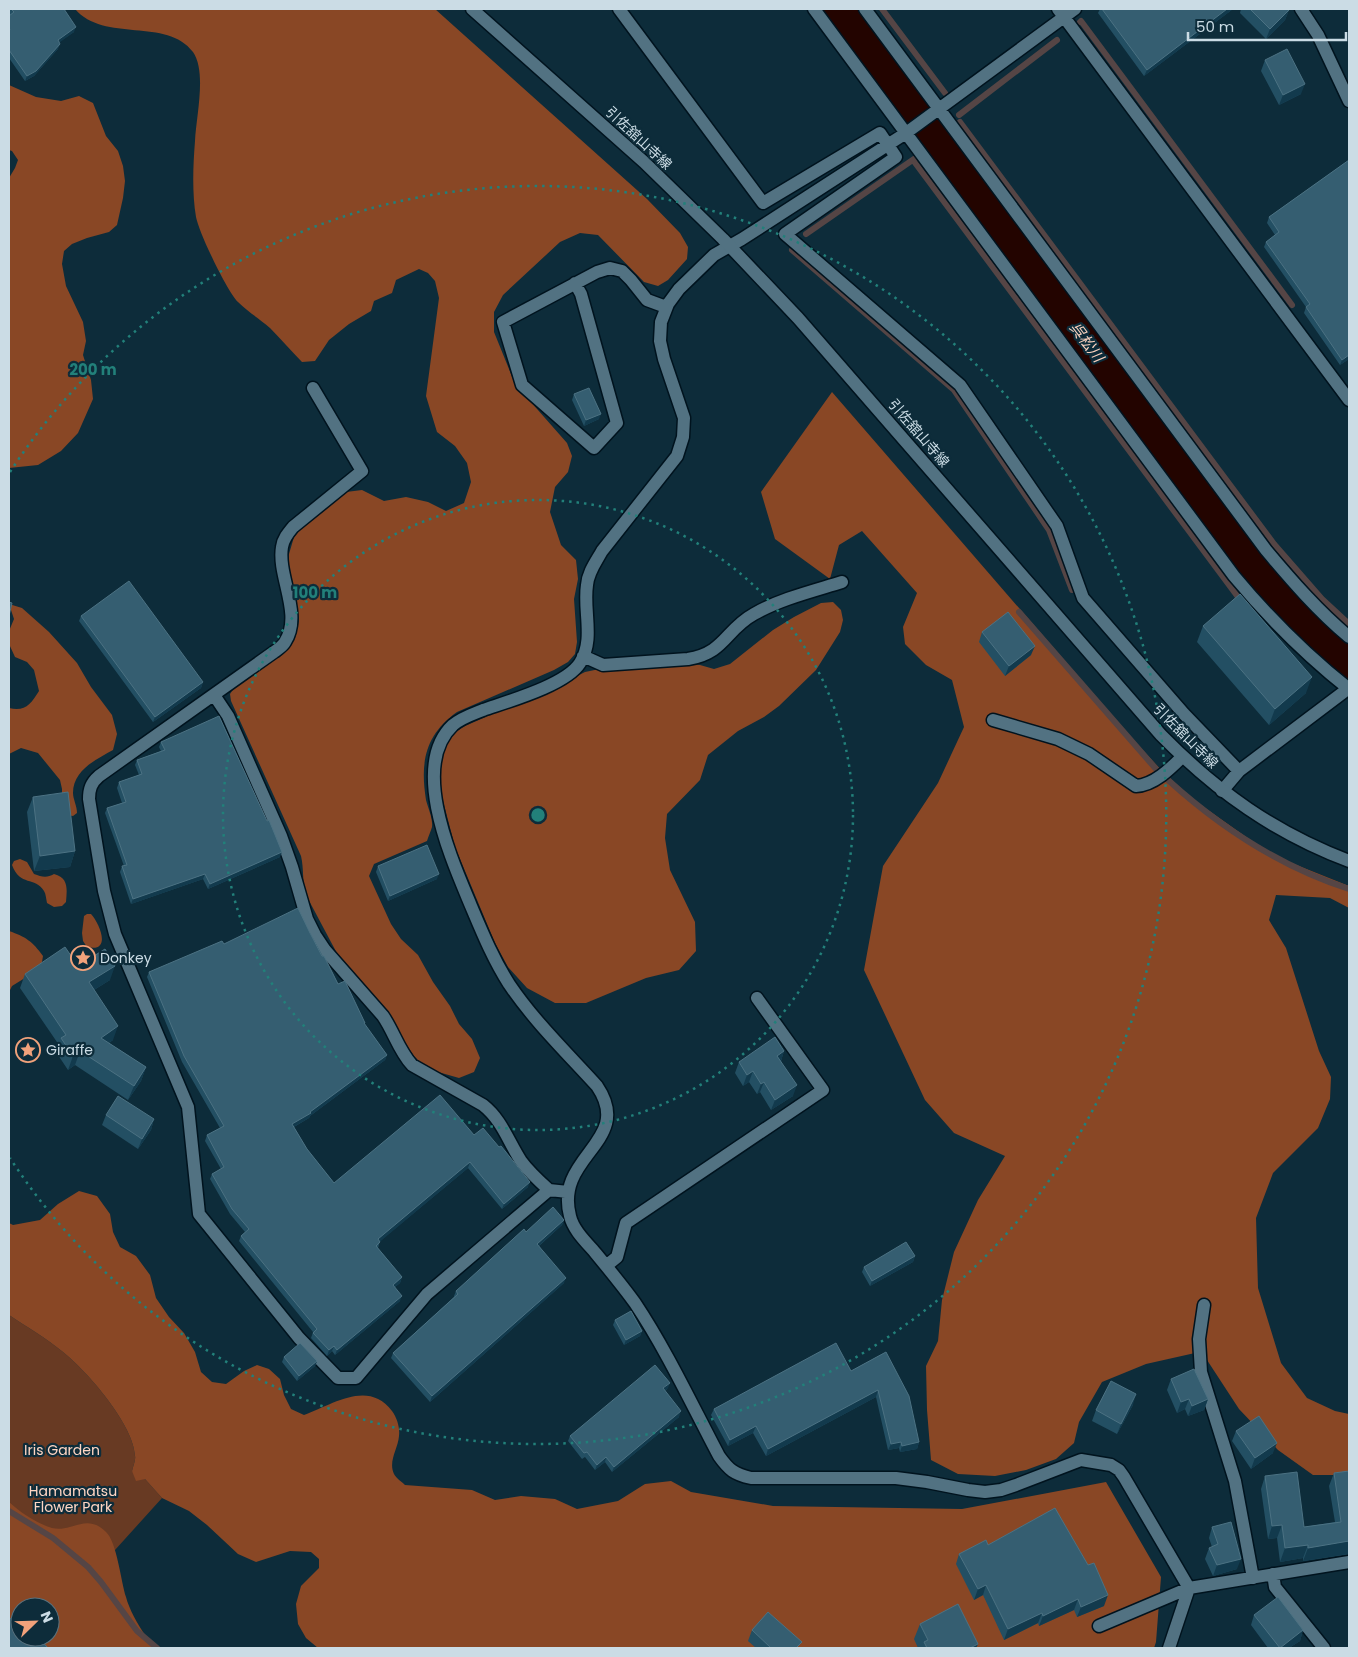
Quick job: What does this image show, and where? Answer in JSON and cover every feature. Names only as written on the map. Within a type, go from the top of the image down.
[{"type":"street","name":"引佐舘山寺線","points":[[472,9],[604,125],[730,246],[835,358],[1182,757],[1222,791],[1264,820],[1323,851],[1349,861]]},
{"type":"street","points":[[619,9],[763,203],[880,133],[896,157],[785,234],[960,385],[1057,526],[1083,598],[1184,714],[1239,771]]},
{"type":"street","points":[[814,9],[908,132],[1234,576],[1287,635],[1316,662],[1349,688],[1239,771],[1222,791]]},
{"type":"street","points":[[865,9],[937,110],[1266,550],[1315,606],[1349,636]]},
{"type":"street","points":[[1075,9],[1061,13],[908,132],[714,255],[679,289],[666,307],[661,322],[660,341],[664,359],[684,418],[683,437],[677,456],[602,551],[592,568],[587,584],[585,606],[587,646],[580,663],[568,676],[552,684],[468,716],[455,723],[444,734],[437,747],[434,762],[438,812],[443,836],[451,859],[495,960],[522,1003],[597,1086],[604,1097],[608,1110],[607,1123],[602,1135],[576,1170],[569,1185],[567,1202],[570,1218],[579,1233],[634,1303],[653,1332],[719,1456],[727,1467],[738,1475],[751,1478],[896,1478],[984,1492],[1016,1485],[1081,1460],[1111,1465],[1119,1470],[1124,1477],[1189,1588],[1169,1648]]},
{"type":"street","points":[[1302,9],[1318,34],[1349,102]]},
{"type":"street","points":[[1061,13],[1349,400]]},
{"type":"street","points":[[575,283],[581,294],[617,423],[594,448],[522,385],[503,322],[575,283],[610,268],[622,271],[647,300],[666,307]]},
{"type":"street","points":[[313,388],[362,471],[293,527],[286,536],[282,546],[282,558],[291,612],[291,627],[285,642],[274,652],[93,782],[89,790],[89,799],[104,890],[114,934],[188,1107],[199,1214],[305,1345],[338,1378],[356,1378],[427,1294],[549,1190]]},
{"type":"street","points":[[583,656],[603,665],[702,657],[714,650],[741,623],[762,609],[842,582]]},
{"type":"street","points":[[214,695],[228,716],[281,836],[307,919],[315,935],[383,1016],[404,1057],[412,1065],[483,1105],[503,1128],[522,1160],[549,1190],[568,1192]]},
{"type":"street","points":[[993,720],[1058,738],[1089,754],[1136,786],[1144,786],[1151,782],[1170,769],[1182,757]]},
{"type":"street","points":[[606,1266],[616,1257],[626,1223],[823,1090],[757,998]]},
{"type":"street","points":[[1204,1305],[1199,1339],[1201,1372],[1235,1480],[1253,1578]]},
{"type":"street","points":[[1099,1626],[1189,1588],[1349,1562]]},
{"type":"street","points":[[1273,1574],[1275,1587],[1324,1648]]},
{"type":"green space","name":"Hamamatsu Flower Park","points":[[9,1315],[63,1352],[96,1385],[118,1414],[133,1443],[135,1461],[132,1471],[145,1479],[162,1498],[115,1550],[45,1597],[10,1597],[9,1622]]},
{"type":"shaded area","points":[[75,9],[435,9],[647,199],[680,233],[688,247],[687,259],[668,280],[658,286],[644,282],[598,235],[580,233],[560,242],[503,295],[494,312],[494,332],[515,384],[567,443],[572,456],[568,472],[555,487],[550,512],[561,545],[576,560],[578,579],[574,599],[577,642],[575,654],[568,662],[554,670],[457,712],[446,721],[432,740],[427,750],[425,762],[424,786],[432,824],[427,841],[374,864],[369,876],[391,924],[401,939],[418,955],[459,1024],[472,1039],[480,1058],[474,1072],[459,1078],[438,1072],[422,1064],[414,1056],[387,1015],[340,959],[306,895],[301,856],[231,701],[230,694],[234,688],[284,651],[295,638],[299,621],[295,597],[286,572],[294,537],[304,525],[346,492],[362,490],[384,501],[406,497],[428,502],[446,511],[464,503],[471,482],[467,463],[455,446],[437,432],[426,396],[439,298],[435,281],[428,273],[419,269],[396,280],[392,293],[374,301],[371,311],[349,324],[329,340],[315,361],[302,362],[270,328],[242,306],[233,296],[214,261],[198,225],[193,179],[200,83],[197,61],[193,52],[182,41],[168,35],[102,25],[87,19]]},
{"type":"shaded area","points":[[9,85],[36,97],[61,101],[79,96],[93,103],[106,136],[118,151],[125,181],[117,225],[109,232],[72,244],[64,251],[62,264],[66,286],[83,322],[86,341],[83,355],[91,380],[93,399],[78,433],[61,451],[38,465],[9,468],[9,178],[18,160],[12,151],[9,150]]},
{"type":"shaded area","points":[[832,392],[1163,772],[1194,800],[1256,844],[1289,862],[1349,886],[1349,908],[1330,898],[1276,895],[1269,920],[1286,948],[1319,1051],[1331,1077],[1330,1099],[1318,1128],[1273,1173],[1256,1218],[1258,1288],[1281,1363],[1307,1398],[1335,1411],[1349,1414],[1349,1475],[1313,1475],[1278,1450],[1239,1409],[1207,1360],[1195,1353],[1146,1364],[1102,1382],[1079,1422],[1074,1443],[1056,1459],[1026,1470],[995,1476],[958,1474],[931,1460],[926,1366],[938,1341],[942,1300],[954,1252],[978,1200],[1005,1156],[954,1133],[925,1100],[864,970],[883,866],[938,783],[964,727],[952,680],[926,665],[905,644],[903,627],[917,593],[862,531],[839,545],[830,579],[775,539],[761,492]]},
{"type":"shaded area","points":[[833,602],[841,610],[843,620],[840,632],[816,670],[779,706],[764,717],[738,731],[708,755],[700,780],[667,814],[665,838],[670,870],[695,922],[696,951],[679,970],[646,978],[586,1003],[555,1003],[527,988],[508,967],[495,943],[455,847],[442,797],[439,774],[441,756],[454,733],[465,726],[585,672],[614,666],[666,661],[700,665],[714,669],[730,664],[773,630],[794,617],[821,603]]},
{"type":"shaded area","points":[[9,604],[22,608],[49,632],[77,663],[91,687],[112,715],[117,734],[113,750],[87,766],[77,778],[73,793],[77,813],[73,816],[67,815],[62,798],[60,780],[38,753],[21,748],[9,754],[9,708],[19,709],[27,706],[39,691],[34,670],[27,662],[15,657],[9,644],[9,631],[14,619]]},
{"type":"shaded area","points":[[20,859],[27,862],[34,874],[44,877],[54,874],[65,881],[66,902],[62,906],[54,907],[47,903],[45,892],[40,886],[23,879],[15,872],[12,865],[14,861]]},
{"type":"shaded area","points":[[91,914],[98,924],[102,936],[102,942],[95,948],[87,947],[83,941],[84,916]]},
{"type":"shaded area","points":[[9,931],[28,940],[43,956],[41,968],[12,986],[9,992]]},
{"type":"shaded area","points":[[79,1191],[97,1196],[110,1214],[113,1232],[120,1247],[136,1256],[150,1275],[156,1298],[169,1317],[184,1333],[195,1352],[201,1372],[212,1382],[226,1384],[244,1371],[257,1365],[269,1369],[280,1379],[284,1395],[291,1409],[304,1415],[349,1397],[372,1397],[382,1402],[392,1411],[398,1423],[399,1436],[392,1469],[405,1485],[472,1490],[495,1500],[521,1496],[555,1499],[577,1509],[618,1501],[645,1484],[671,1481],[691,1492],[773,1506],[962,1509],[1106,1482],[1161,1577],[1154,1648],[318,1648],[306,1638],[298,1624],[296,1604],[301,1586],[319,1568],[319,1559],[311,1552],[290,1551],[256,1562],[238,1554],[189,1511],[162,1498],[145,1479],[136,1481],[132,1471],[135,1461],[133,1443],[127,1429],[108,1400],[84,1372],[63,1352],[9,1315],[9,1223],[13,1225],[40,1220],[58,1204]]},
{"type":"shaded area","points":[[9,1502],[29,1517],[52,1528],[66,1528],[85,1523],[99,1526],[106,1532],[113,1544],[131,1612],[146,1637],[159,1648],[40,1648],[60,1647],[60,1597],[10,1597],[9,1622]]},
{"type":"building","points":[[11,9],[64,9],[76,27],[58,40],[60,44],[36,71],[27,76],[9,50],[9,16],[14,12]]},
{"type":"building","points":[[1102,9],[1227,9],[1147,70]]},
{"type":"building","points":[[1250,9],[1288,9],[1289,10],[1270,29]]},
{"type":"building","points":[[1287,49],[1305,84],[1283,95],[1265,60]]},
{"type":"building","points":[[1349,160],[1349,355],[1342,360],[1306,307],[1310,304],[1266,242],[1279,232],[1269,217]]},
{"type":"building","points":[[589,388],[601,414],[586,420],[574,394]]},
{"type":"building","points":[[129,581],[203,682],[155,717],[81,616]]},
{"type":"building","points":[[1240,594],[1312,677],[1275,709],[1203,626]]},
{"type":"building","points":[[9,602],[12,603],[9,616]]},
{"type":"building","points":[[1008,612],[1035,646],[1009,666],[982,632]]},
{"type":"building","points":[[219,716],[267,821],[269,820],[282,852],[210,884],[205,874],[133,899],[122,866],[127,865],[107,808],[126,802],[119,782],[142,774],[137,760],[165,750],[161,742]]},
{"type":"building","points":[[68,792],[75,851],[40,856],[33,797]]},
{"type":"building","points":[[427,845],[439,874],[390,896],[378,866]]},
{"type":"building","points":[[298,908],[338,984],[345,981],[364,1023],[387,1055],[311,1113],[292,1124],[307,1149],[334,1183],[440,1095],[474,1135],[483,1128],[499,1147],[501,1146],[530,1182],[504,1204],[470,1162],[378,1239],[380,1242],[376,1246],[402,1277],[393,1285],[402,1296],[337,1350],[334,1346],[329,1350],[313,1333],[317,1329],[241,1236],[249,1229],[232,1209],[212,1174],[224,1167],[207,1135],[224,1126],[184,1056],[149,972],[222,941],[224,944]]},
{"type":"building","points":[[65,947],[78,966],[105,949],[115,966],[89,982],[118,1026],[101,1038],[146,1067],[134,1086],[80,1051],[73,1056],[61,1038],[66,1035],[25,974]]},
{"type":"building","points":[[775,1037],[784,1051],[777,1056],[797,1085],[775,1100],[764,1082],[761,1084],[753,1071],[747,1075],[739,1062]]},
{"type":"building","points":[[118,1096],[154,1119],[142,1139],[106,1115]]},
{"type":"building","points":[[553,1207],[564,1220],[537,1244],[566,1278],[432,1396],[393,1353],[458,1294],[456,1291],[524,1229],[526,1232]]},
{"type":"building","points":[[906,1242],[915,1256],[872,1281],[864,1267]]},
{"type":"building","points":[[631,1311],[642,1331],[626,1340],[615,1320]]},
{"type":"building","points":[[300,1343],[317,1361],[299,1376],[284,1357]]},
{"type":"building","points":[[836,1343],[851,1371],[886,1352],[909,1396],[919,1442],[902,1446],[901,1442],[891,1444],[878,1390],[768,1449],[756,1426],[730,1440],[714,1409]]},
{"type":"building","points":[[655,1365],[670,1383],[663,1388],[681,1411],[614,1467],[606,1457],[597,1465],[587,1452],[584,1453],[570,1436]]},
{"type":"building","points":[[1194,1369],[1208,1399],[1192,1406],[1189,1399],[1181,1402],[1171,1379]]},
{"type":"building","points":[[1111,1381],[1136,1394],[1121,1424],[1096,1410]]},
{"type":"building","points":[[1259,1416],[1277,1443],[1255,1458],[1236,1431]]},
{"type":"building","points":[[1349,1471],[1349,1541],[1308,1548],[1308,1545],[1285,1548],[1282,1525],[1272,1526],[1265,1476],[1297,1472],[1304,1527],[1341,1522],[1334,1473]]},
{"type":"building","points":[[1055,1508],[1088,1565],[1094,1563],[1108,1595],[1081,1607],[1078,1599],[1043,1616],[1042,1613],[1008,1629],[986,1585],[978,1589],[959,1554],[986,1540],[988,1545]]},
{"type":"building","points":[[1231,1522],[1241,1559],[1217,1565],[1209,1548],[1218,1544],[1212,1527]]},
{"type":"building","points":[[1278,1597],[1303,1630],[1280,1648],[1254,1615]]},
{"type":"building","points":[[958,1604],[978,1644],[970,1648],[927,1648],[924,1642],[928,1640],[920,1624]]},
{"type":"building","points":[[768,1612],[802,1642],[796,1648],[771,1648],[752,1630]]},
{"type":"building","points":[[9,1620],[10,1647],[48,1648],[9,1648]]},
{"type":"waterway","name":"呉松川","points":[[839,9],[1250,563],[1301,621],[1349,663]]},
{"type":"waterway","points":[[882,9],[945,93]]},
{"type":"waterway","points":[[1080,22],[1292,305]]},
{"type":"waterway","points":[[959,115],[1057,40]]},
{"type":"waterway","points":[[960,122],[1274,544],[1322,599],[1349,624]]},
{"type":"waterway","points":[[933,135],[944,127]]},
{"type":"waterway","points":[[927,151],[938,142]]},
{"type":"waterway","points":[[806,234],[914,159]]},
{"type":"waterway","points":[[913,160],[1238,597]]},
{"type":"waterway","points":[[795,248],[792,250],[954,390],[1049,530],[1072,590]]},
{"type":"waterway","points":[[1019,612],[1156,769]]},
{"type":"waterway","points":[[1168,780],[1188,798],[1231,830],[1276,858],[1349,889]]},
{"type":"waterway","points":[[9,1511],[53,1538],[88,1567],[137,1631],[157,1648]]},
{"type":"place","name":"Donkey","points":[[83,958]]},
{"type":"place","name":"Giraffe","points":[[28,1050]]},
{"type":"park label","name":"Iris Garden","points":[[62,1450]]}]
